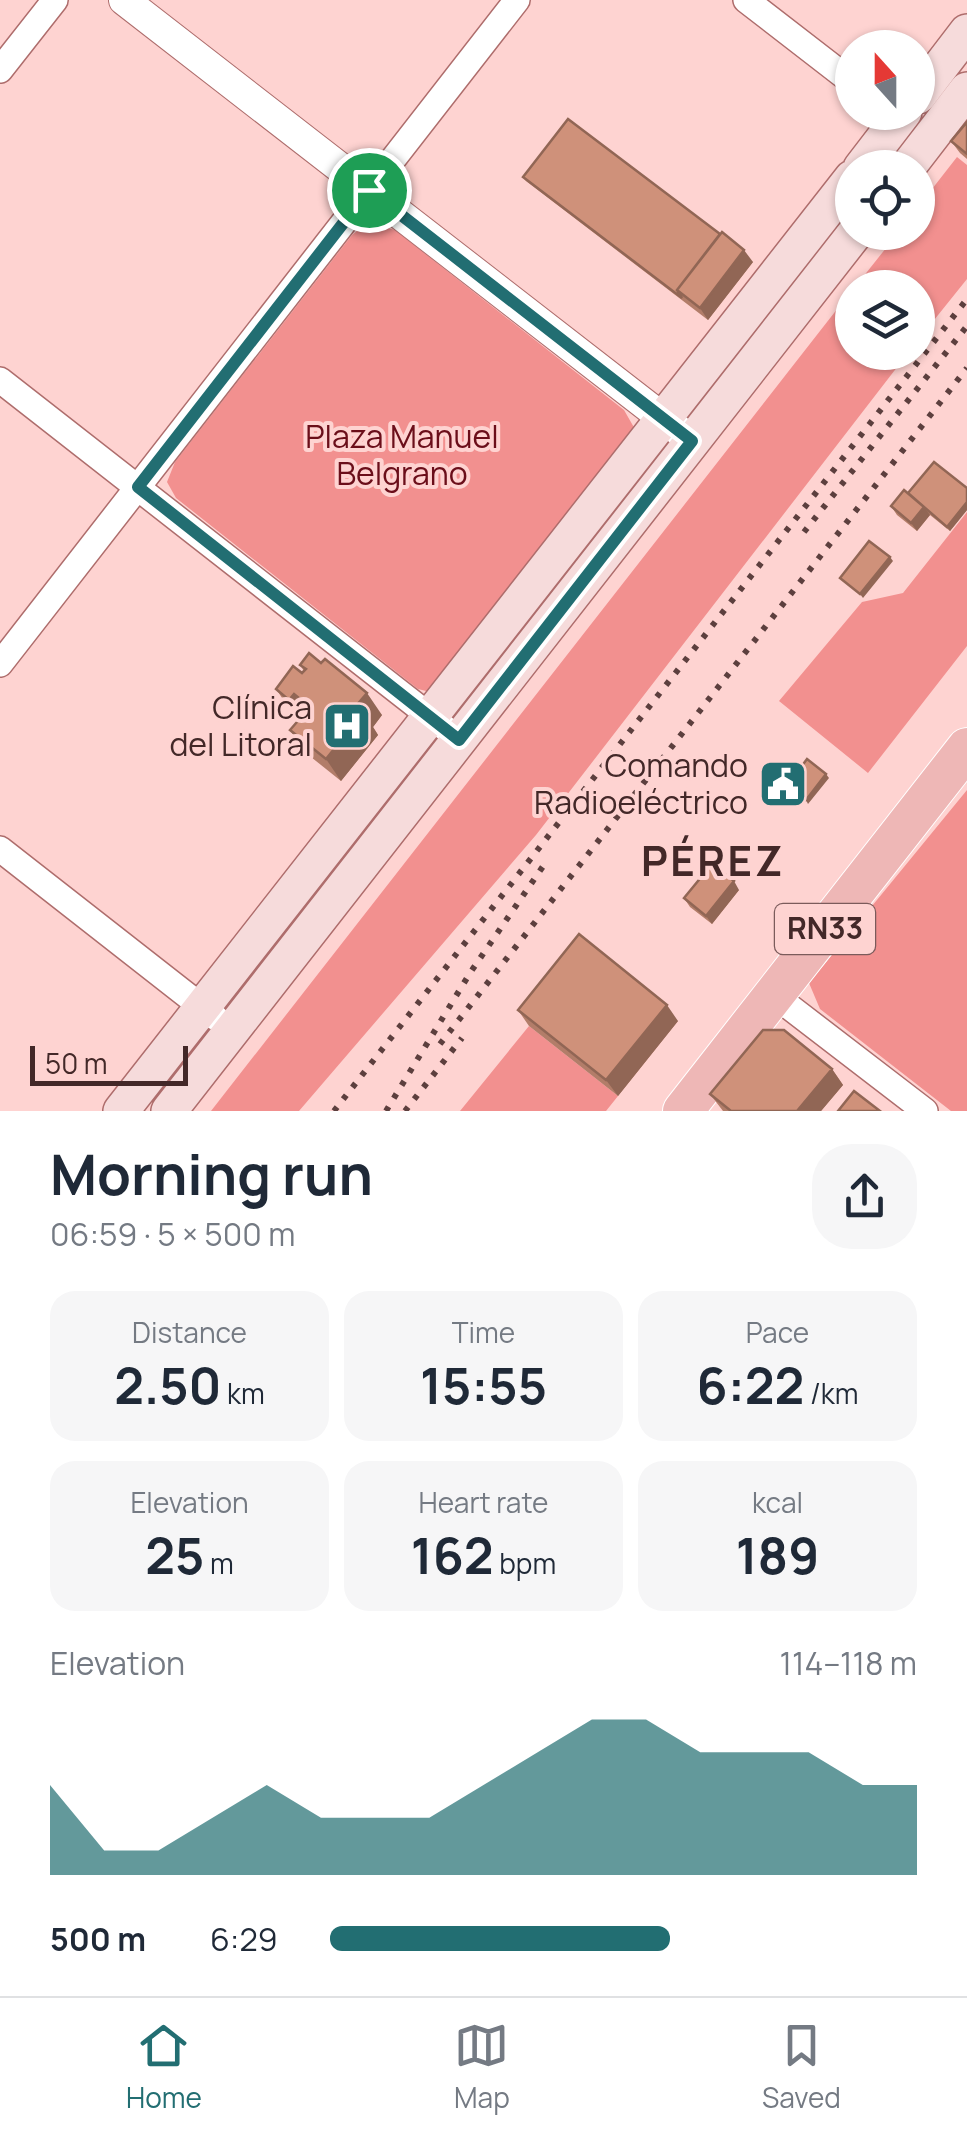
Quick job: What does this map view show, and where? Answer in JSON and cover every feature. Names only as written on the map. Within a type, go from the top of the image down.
[{"type":"main road","points":[[935,72],[967,32]]},
{"type":"main road","points":[[921,150],[967,90]]},
{"type":"main road","points":[[121,1111],[835,200]]},
{"type":"main road","points":[[169,1111],[842,250]]},
{"type":"main road","name":"RN33","points":[[683,1111],[967,748]]},
{"type":"street","points":[[0,70],[55,0]]},
{"type":"street","points":[[124,0],[692,441]]},
{"type":"street","points":[[0,664],[517,0]]},
{"type":"street","points":[[746,0],[835,69]]},
{"type":"street","points":[[0,380],[459,740]]},
{"type":"street","points":[[0,849],[231,1031]]},
{"type":"street","points":[[774,994],[924,1111]]},
{"type":"green space","points":[[957,157],[967,165],[967,279],[935,319],[935,270],[869,270],[884,250],[935,250],[935,185]]},
{"type":"green space","name":"Plaza Manuel Belgrano","points":[[368,222],[395,230],[624,410],[636,431],[434,693],[418,689],[176,498],[167,482],[175,462],[352,235]]},
{"type":"green space","points":[[835,312],[835,370],[895,370],[536,835],[299,1111],[211,1111]]},
{"type":"green space","points":[[967,512],[967,646],[868,773],[779,701],[862,602],[903,593]]},
{"type":"green space","points":[[424,749],[431,751],[242,995],[237,989]]},
{"type":"green space","points":[[967,790],[967,1111],[951,1111],[820,1009],[809,983]]},
{"type":"green space","points":[[529,1026],[618,1096],[606,1111],[460,1111]]},
{"type":"building","points":[[568,119],[720,234],[677,290],[682,298],[523,177]]},
{"type":"building","points":[[967,122],[967,154],[951,141]]},
{"type":"building","points":[[722,232],[744,250],[700,308],[677,290]]},
{"type":"building","points":[[934,462],[967,488],[967,502],[947,527],[908,493]]},
{"type":"building","points":[[904,490],[924,507],[911,523],[891,506]]},
{"type":"building","points":[[869,541],[890,557],[860,594],[840,578]]},
{"type":"building","points":[[309,653],[321,663],[325,659],[367,693],[355,707],[363,713],[326,759],[290,730],[310,707],[294,694],[289,700],[276,689],[293,666],[302,673],[306,669],[300,665]]},
{"type":"building","points":[[807,759],[826,774],[806,800],[787,786]]},
{"type":"building","points":[[712,864],[734,881],[706,916],[684,898]]},
{"type":"building","points":[[579,934],[667,1005],[606,1080],[518,1010]]},
{"type":"building","points":[[763,1030],[784,1030],[832,1069],[797,1111],[731,1111],[710,1094]]},
{"type":"building","points":[[854,1091],[880,1111],[838,1111]]},
{"type":"railway","points":[[334,1111],[967,299]]},
{"type":"railway","points":[[804,532],[967,326]]},
{"type":"railway","points":[[440,1044],[967,368]]},
{"type":"railway","points":[[386,1111],[470,973],[548,859]]},
{"type":"railway","points":[[405,1111],[462,1038]]},
{"type":"place","name":"Clínica del Litoral","points":[[347,726]]},
{"type":"place","name":"Comando Radioeléctrico","points":[[783,784]]},
{"type":"district","name":"PÉREZ","points":[[713,861]]},
{"type":"route","points":[[369,190],[692,441],[459,740],[138,487],[369,190]]}]
